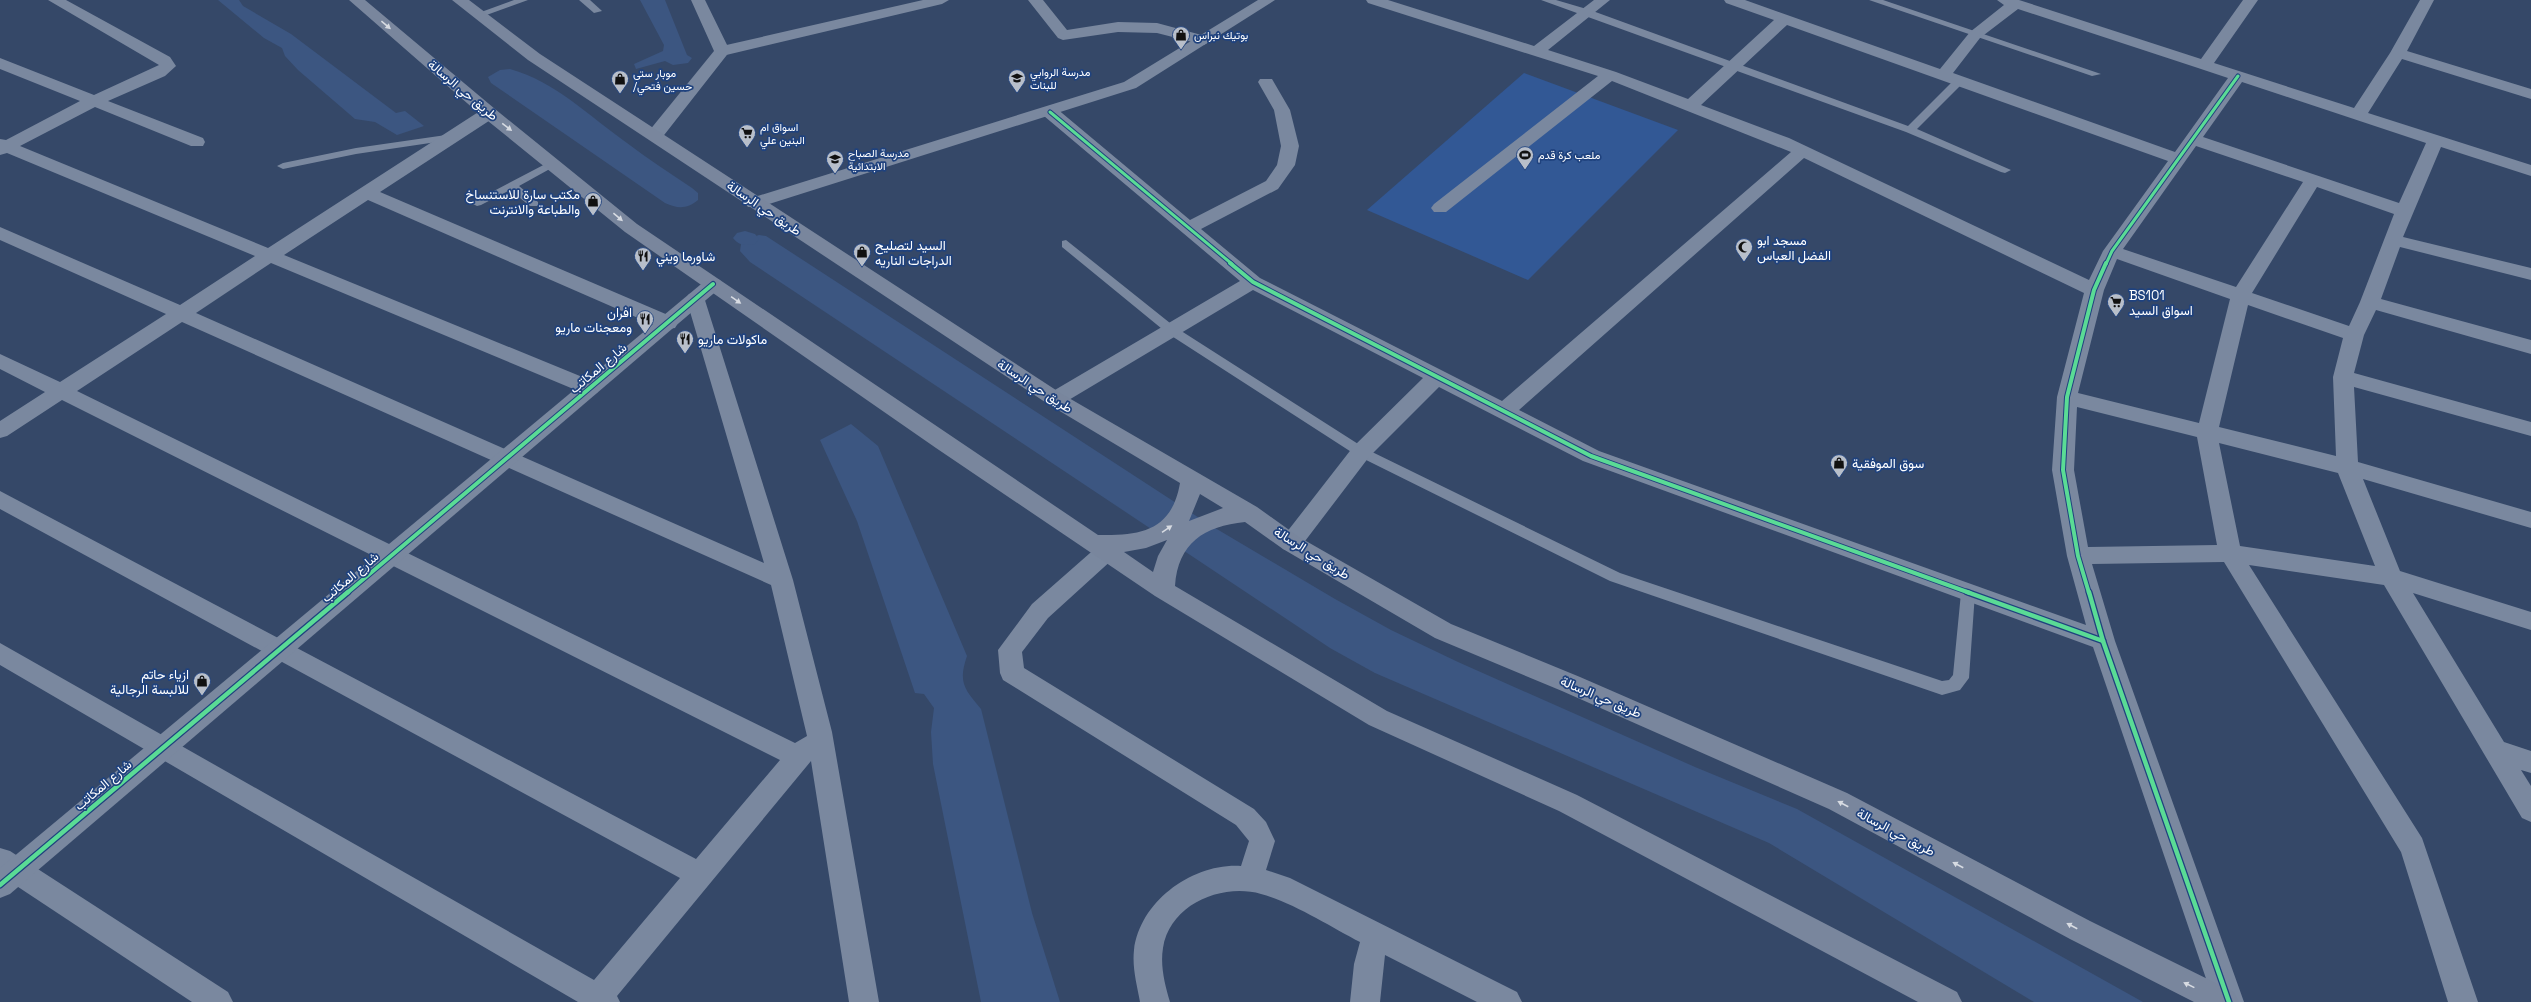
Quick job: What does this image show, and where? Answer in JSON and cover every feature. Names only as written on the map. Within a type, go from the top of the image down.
[{"type":"main road","name":"طريق حي الرسالة","points":[[459,0],[534,57],[655,135],[754,203],[1191,488],[1249,513],[1291,542],[1443,631],[1571,684],[1838,801],[2080,930],[2224,1002]]},
{"type":"main road","name":"طريق حي الرسالة","points":[[361,2],[489,113],[553,162],[705,291],[937,439],[1163,590],[1378,718],[1568,802],[1947,1002]]},
{"type":"main road","points":[[1101,548],[1132,545],[1154,538],[1172,526],[1185,511],[1191,488]]},
{"type":"main road","points":[[1163,590],[1164,571],[1167,562],[1181,538],[1192,529],[1221,516],[1249,513]]},
{"type":"street","points":[[2,147],[93,101],[159,73],[168,66],[164,60],[55,0]]},
{"type":"street","points":[[698,0],[722,51]]},
{"type":"street","points":[[655,135],[722,51],[942,0]]},
{"type":"street","points":[[1035,0],[1063,35],[1118,27],[1157,28],[1204,40]]},
{"type":"street","points":[[754,203],[1050,112],[1130,85],[1268,0]]},
{"type":"street","points":[[1536,52],[1603,0]]},
{"type":"street","points":[[2358,115],[2398,53],[2427,0]]},
{"type":"street","points":[[1382,1],[1610,75],[1802,150],[2094,290]]},
{"type":"street","points":[[1737,1],[2178,158]]},
{"type":"street","points":[[2204,65],[2245,1]]},
{"type":"street","points":[[1943,75],[1975,35],[2010,2],[2531,171]]},
{"type":"street","points":[[1690,106],[1784,19]]},
{"type":"street","points":[[2398,53],[2531,94]]},
{"type":"street","points":[[0,63],[197,142]]},
{"type":"street","points":[[1440,208],[1610,75]]},
{"type":"street","points":[[2229,1002],[2103,641],[2078,556],[2063,470],[2067,398],[2094,290],[2112,251],[2238,76]]},
{"type":"street","points":[[1189,228],[1272,185],[1286,165],[1290,146],[1282,110],[1266,82]]},
{"type":"street","points":[[1050,112],[1253,282],[1591,456],[2103,641]]},
{"type":"street","points":[[0,431],[489,113]]},
{"type":"street","points":[[2192,138],[2404,211]]},
{"type":"street","points":[[2436,140],[2404,211],[2370,302],[2354,335],[2343,377],[2347,467],[2391,576],[2531,810]]},
{"type":"street","points":[[2,147],[590,388]]},
{"type":"street","points":[[1504,411],[1802,150]]},
{"type":"street","points":[[2313,180],[2240,296],[2207,434],[2230,553],[2413,847],[2462,1002]]},
{"type":"street","points":[[367,192],[668,322]]},
{"type":"street","points":[[0,233],[780,580]]},
{"type":"street","points":[[2393,240],[2531,274]]},
{"type":"street","points":[[2112,251],[2354,335]]},
{"type":"street","points":[[1055,400],[1253,282]]},
{"type":"street","points":[[705,291],[819,732],[864,1002]]},
{"type":"street","name":"شارع المكاتب","points":[[5,872],[164,747],[705,291]]},
{"type":"street","points":[[2370,302],[2531,347]]},
{"type":"street","points":[[0,361],[798,757]]},
{"type":"street","points":[[1291,542],[1361,452],[1437,377]]},
{"type":"street","points":[[2343,377],[2531,429]]},
{"type":"street","points":[[2067,398],[2207,434],[2347,467],[2531,520]]},
{"type":"street","points":[[0,499],[700,875]]},
{"type":"street","points":[[1101,548],[1040,611],[1010,650],[1012,673],[1245,817],[1257,830],[1262,841],[1250,879]]},
{"type":"street","points":[[2078,556],[2230,553],[2391,576],[2531,621]]},
{"type":"street","points":[[0,653],[599,1001],[700,875],[819,732]]},
{"type":"street","points":[[2494,750],[2531,762]]},
{"type":"street","points":[[5,872],[218,1002]]},
{"type":"street","points":[[1155,1002],[1149,973],[1150,942],[1162,918],[1175,899],[1196,887],[1225,879],[1250,879],[1280,887],[1507,1002]]},
{"type":"street","points":[[1365,1002],[1368,964],[1376,936]]},
{"type":"lane","points":[[478,15],[523,0]]},
{"type":"lane","points":[[584,0],[597,11]]},
{"type":"lane","points":[[1546,0],[1587,12],[1910,130],[2004,170]]},
{"type":"lane","points":[[1874,0],[1975,35],[2096,74]]},
{"type":"lane","points":[[1910,130],[1959,81]]},
{"type":"lane","points":[[283,166],[356,151],[453,137]]},
{"type":"lane","points":[[477,203],[553,162]]},
{"type":"lane","points":[[511,185],[534,204]]},
{"type":"lane","points":[[1066,244],[1171,330],[1361,452],[1615,577],[1942,688],[1954,684],[1961,678],[1968,593]]},
{"type":"shaded area","points":[[218,0],[239,0],[243,6],[291,34],[396,113],[405,111],[424,126],[397,135],[375,122],[355,119],[298,70],[285,56],[282,48],[264,38]]},
{"type":"shaded area","points":[[640,0],[665,0],[687,55],[692,58],[688,63],[673,65],[665,61],[636,69],[634,64],[663,51],[664,45]]},
{"type":"shaded area","points":[[510,69],[542,82],[572,101],[635,149],[692,188],[698,193],[698,200],[690,205],[682,207],[665,203],[491,83],[488,77],[500,70]]},
{"type":"shaded area","name":"ملعب كرة قدم","points":[[1524,73],[1678,130],[1528,280],[1367,210]]},
{"type":"shaded area","points":[[759,235],[766,236],[1210,525],[1335,599],[1391,630],[1458,662],[1695,767],[1797,809],[2143,1002],[2034,1002],[1769,843],[1375,673],[1330,648],[750,262],[740,251],[741,244],[747,239]]},
{"type":"shaded area","points":[[851,424],[878,446],[967,656],[963,672],[964,685],[970,696],[981,709],[1032,913],[1060,1002],[981,1002],[933,764],[931,732],[934,708],[924,694],[915,693],[857,521],[820,440]]},
{"type":"cycle path","points":[[2229,1002],[2103,641],[2078,556],[2063,470],[2067,397],[2094,290],[2112,251],[2238,76]]},
{"type":"cycle path","points":[[1050,112],[1253,282],[1591,456],[2103,641]]},
{"type":"cycle path","points":[[0,885],[713,284]]},
{"type":"place","name":"بوتيك نبراس","points":[[1181,50]]},
{"type":"place","name":"مدرسة الروابي للبنات","points":[[1017,93]]},
{"type":"place","name":"موبار ستي /حسين فتحي","points":[[620,94]]},
{"type":"place","name":"اسواق ام البنين علي","points":[[747,148]]},
{"type":"place","name":"ملعب كرة قدم","points":[[1525,170]]},
{"type":"place","name":"مدرسة الصباح الابتدائية","points":[[835,174]]},
{"type":"place","name":"مكتب سارة للاستنساخ والطباعة والانترنت","points":[[593,216]]},
{"type":"place","name":"مسجد ابو الفضل العباس","points":[[1744,262]]},
{"type":"place","name":"السيد لتصليح الدراجات الناريه","points":[[862,267]]},
{"type":"place","name":"شاورما ويني","points":[[643,271]]},
{"type":"place","name":"BS101 اسواق السيد","points":[[2116,317]]},
{"type":"place","name":"افران ومعجنات ماريو","points":[[645,334]]},
{"type":"place","name":"ماكولات ماريو","points":[[685,354]]},
{"type":"place","name":"سوق الموفقية","points":[[1839,478]]},
{"type":"place","name":"ازياء حاتم للالبسة الرجالية","points":[[202,696]]}]
